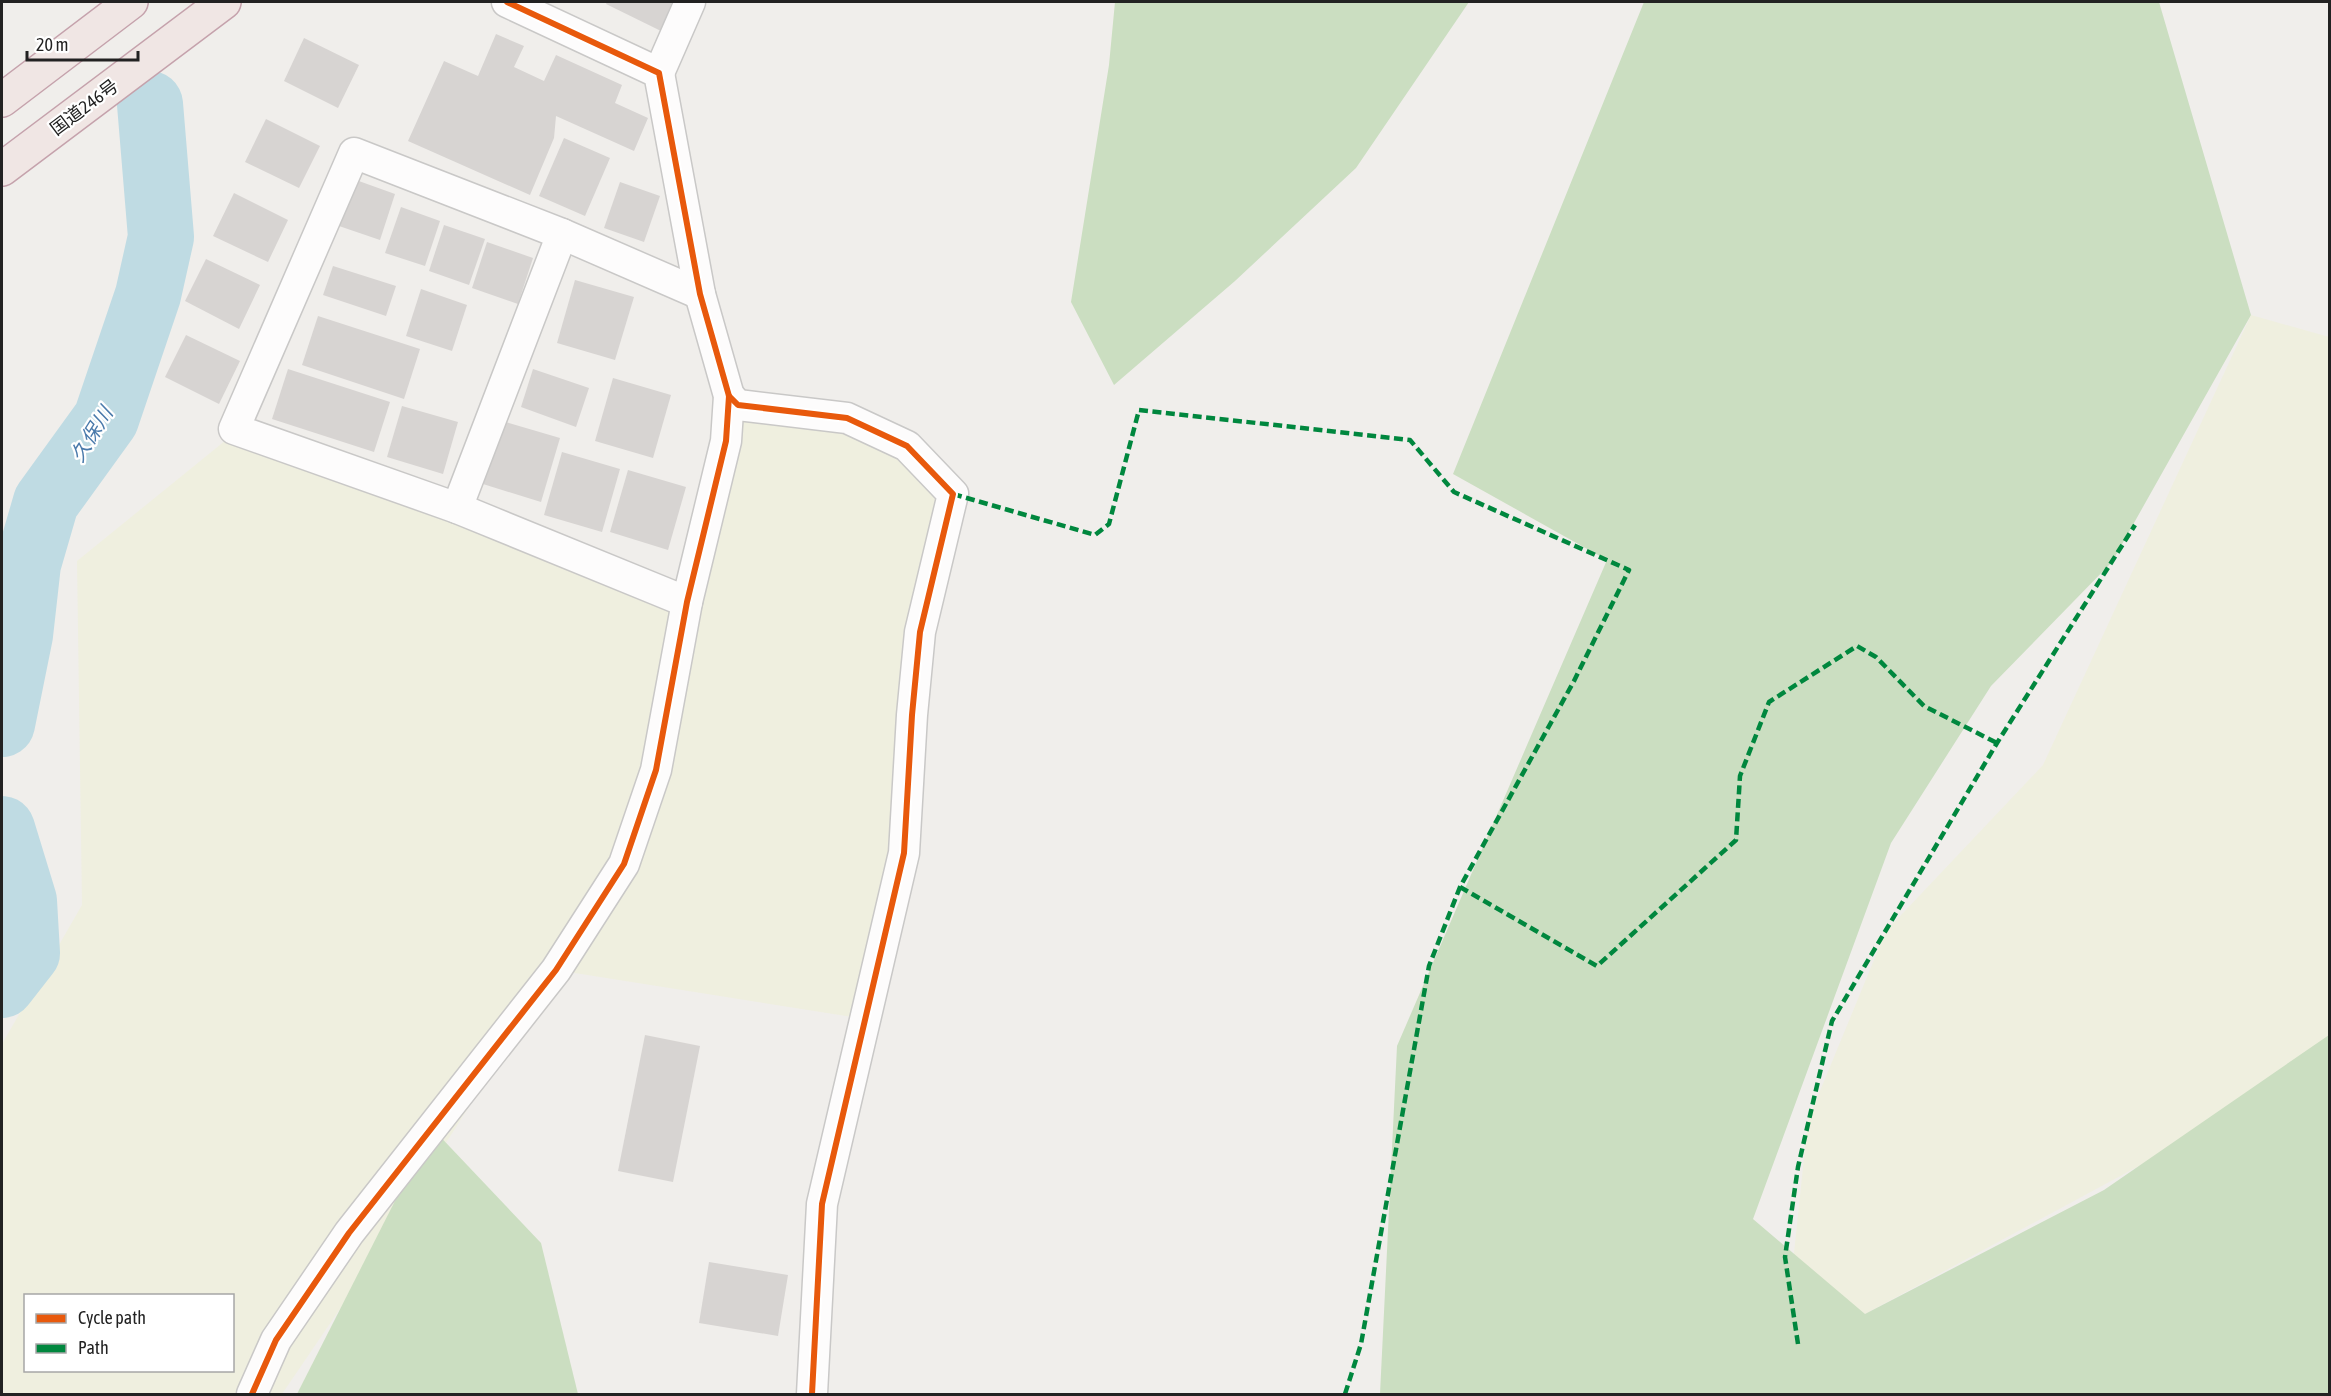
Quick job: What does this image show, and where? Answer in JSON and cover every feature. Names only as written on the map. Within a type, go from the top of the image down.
[{"type":"highway","points":[[2,100],[131,2]]},
{"type":"highway","name":"国道246号","points":[[2,169],[224,2]]},
{"type":"street","points":[[507,2],[659,73]]},
{"type":"street","points":[[252,1395],[276,1340],[349,1233],[556,970],[624,864],[656,770],[687,602],[726,441],[729,396],[700,294],[659,73],[690,2]]},
{"type":"street","points":[[687,602],[457,508],[234,429],[354,153],[562,234],[700,294]]},
{"type":"street","points":[[457,508],[562,234]]},
{"type":"street","points":[[729,396],[738,405],[847,418],[907,446],[953,494],[920,632],[912,715],[904,854],[822,1204],[812,1395]]},
{"type":"green space","points":[[1115,2],[1469,2],[1356,168],[1235,281],[1114,385],[1071,302],[1109,65]]},
{"type":"green space","points":[[1644,2],[2159,2],[2251,315],[2112,562],[1991,686],[1891,843],[1753,1219],[1865,1314],[2104,1190],[2329,1035],[2329,1394],[1380,1394],[1397,1046],[1607,560],[1453,474]]},
{"type":"green space","points":[[2251,315],[2329,337],[2329,1063],[1865,1314],[1790,1291],[1808,1120],[1886,931],[2043,765]]},
{"type":"green space","points":[[738,405],[869,428],[947,488],[865,1019],[556,970],[344,1303],[282,1394],[2,1394],[2,1044],[82,905],[77,561],[231,436],[687,602]]},
{"type":"green space","points":[[432,1128],[541,1243],[578,1394],[297,1394]]},
{"type":"building","points":[[607,2],[672,2],[661,31],[606,4]]},
{"type":"building","points":[[496,34],[524,46],[514,67],[544,81],[556,55],[622,85],[615,103],[648,118],[634,151],[556,116],[554,138],[530,195],[408,141],[444,61],[478,76]]},
{"type":"building","points":[[304,38],[359,65],[338,108],[284,81]]},
{"type":"building","points":[[266,119],[320,146],[299,188],[245,162]]},
{"type":"building","points":[[564,138],[610,158],[585,216],[539,196]]},
{"type":"building","points":[[356,180],[395,194],[380,240],[339,226]]},
{"type":"building","points":[[620,182],[660,196],[644,242],[604,228]]},
{"type":"building","points":[[234,193],[288,220],[268,262],[213,236]]},
{"type":"building","points":[[401,207],[440,221],[425,266],[385,253]]},
{"type":"building","points":[[444,225],[485,239],[469,285],[429,271]]},
{"type":"building","points":[[487,242],[533,258],[518,304],[472,288]]},
{"type":"building","points":[[206,259],[260,285],[239,329],[185,301]]},
{"type":"building","points":[[333,266],[396,286],[386,316],[323,295]]},
{"type":"building","points":[[575,280],[634,297],[615,360],[557,343]]},
{"type":"building","points":[[421,289],[467,305],[452,351],[406,336]]},
{"type":"building","points":[[318,316],[420,349],[404,399],[302,365]]},
{"type":"building","points":[[186,335],[240,361],[219,404],[165,377]]},
{"type":"building","points":[[288,369],[390,402],[374,452],[272,419]]},
{"type":"building","points":[[533,369],[589,388],[576,427],[521,407]]},
{"type":"building","points":[[613,378],[671,395],[653,458],[595,441]]},
{"type":"building","points":[[402,406],[458,422],[443,474],[387,457]]},
{"type":"building","points":[[502,421],[560,438],[541,502],[483,484]]},
{"type":"building","points":[[562,452],[620,469],[602,532],[544,515]]},
{"type":"building","points":[[628,470],[686,487],[668,550],[610,532]]},
{"type":"building","points":[[645,1035],[700,1046],[673,1182],[618,1171]]},
{"type":"building","points":[[709,1262],[788,1275],[778,1336],[699,1323]]},
{"type":"waterway","name":"久保川","points":[[2,724],[20,635],[28,564],[46,502],[106,419],[148,295],[161,237],[150,104]]},
{"type":"waterway","name":"久保川","points":[[2,829],[24,901],[27,953],[2,985]]},
{"type":"marked path","points":[[953,494],[1095,535],[1109,524],[1139,410],[1410,440],[1454,492],[1629,570],[1574,681],[1460,887],[1429,966],[1361,1344],[1345,1394]]},
{"type":"marked path","points":[[1798,1344],[1785,1257],[1798,1167],[1832,1021],[1997,743],[2135,525]]},
{"type":"marked path","points":[[1460,887],[1597,966],[1736,840],[1740,776],[1769,702],[1857,646],[1876,657],[1924,706],[1997,743]]},
{"type":"cycle path","points":[[252,1394],[276,1340],[349,1233],[556,970],[624,864],[656,770],[687,602],[726,441],[729,396],[700,294],[659,73],[507,2]]},
{"type":"cycle path","points":[[729,396],[738,405],[847,418],[907,446],[953,494],[920,632],[912,715],[904,853],[822,1204],[812,1394]]}]
